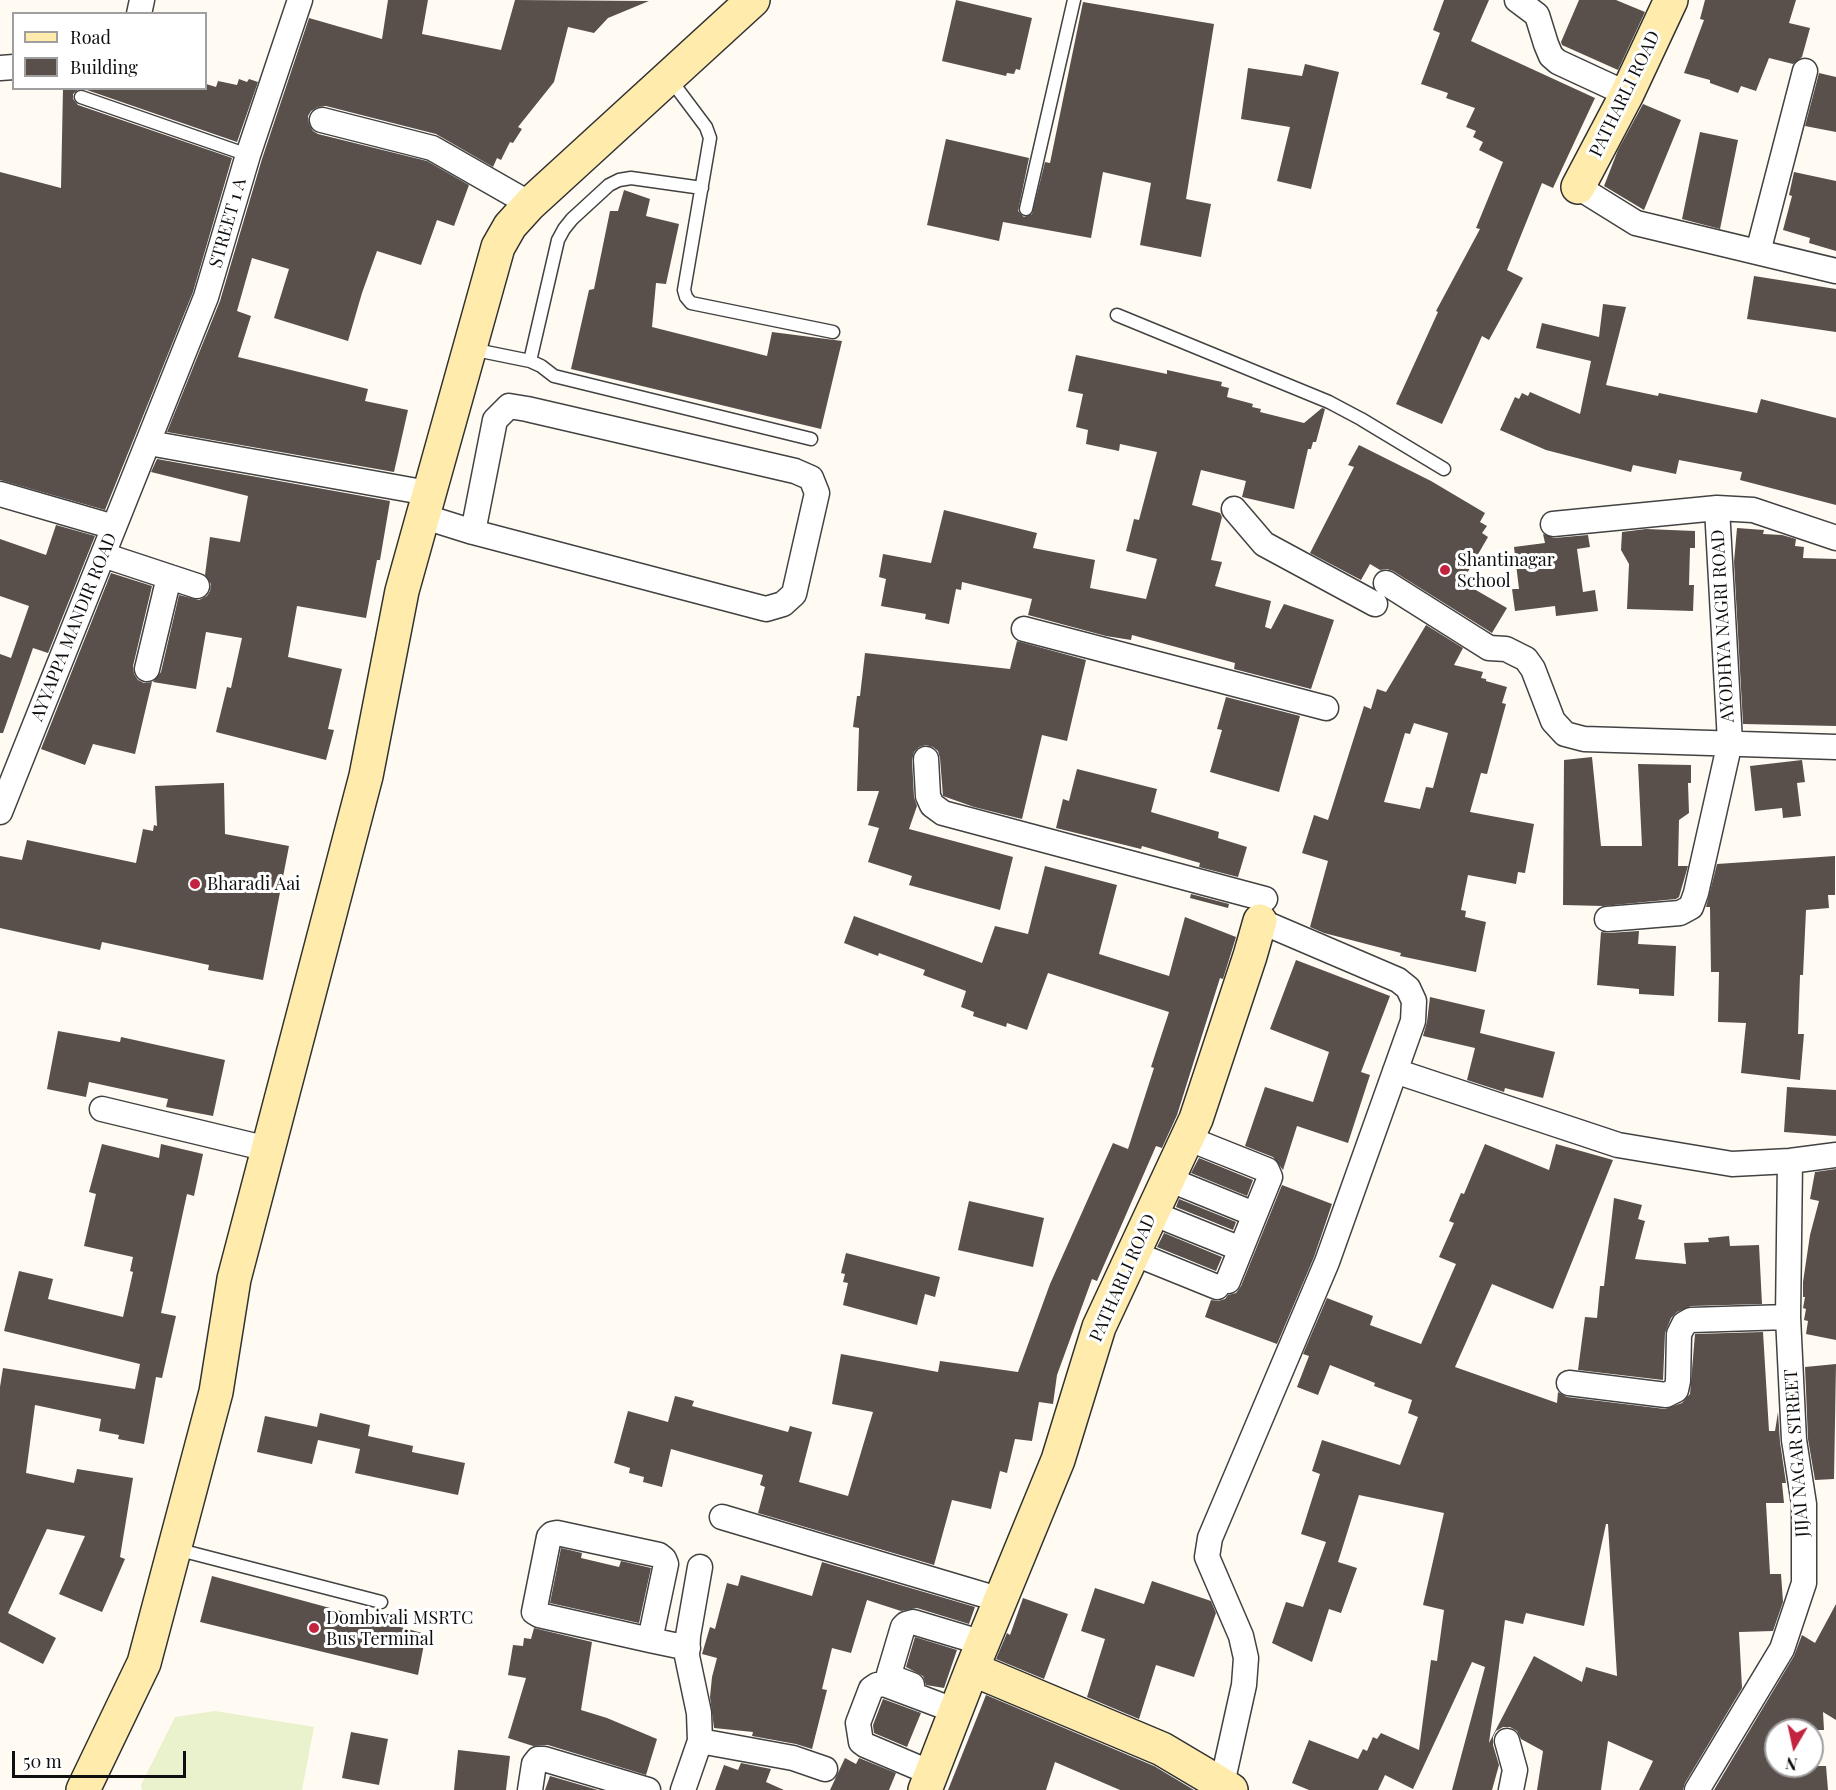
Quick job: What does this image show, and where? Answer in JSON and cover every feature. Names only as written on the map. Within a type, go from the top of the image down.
[{"type":"street","name":"STREET 1 A","points":[[149,443],[206,297],[248,155],[300,0]]},
{"type":"street","points":[[83,1790],[144,1663],[216,1392],[234,1279],[366,776],[402,591],[498,247],[510,226],[530,204],[753,0]]},
{"type":"street","points":[[1517,0],[1538,15],[1549,50],[1558,62],[1627,94]]},
{"type":"street","name":"PATHARLI ROAD","points":[[1578,187],[1627,94],[1671,0]]},
{"type":"street","points":[[1758,252],[1805,71]]},
{"type":"street","points":[[321,120],[432,148],[530,204]]},
{"type":"street","points":[[1578,187],[1636,223],[1836,271]]},
{"type":"street","points":[[149,443],[425,505],[473,532],[766,609],[783,604],[794,594],[817,493],[811,478],[795,471],[509,406],[495,420],[473,532]]},
{"type":"street","name":"AYYAPPA MANDIR ROAD","points":[[0,812],[149,443]]},
{"type":"street","points":[[0,494],[114,527]]},
{"type":"street","points":[[1553,524],[1717,508]]},
{"type":"street","name":"AYODHYA NAGRI ROAD","points":[[1386,583],[1489,648],[1506,649],[1527,659],[1553,721],[1565,734],[1584,739],[1730,742],[1717,508],[1753,510],[1836,538]]},
{"type":"street","points":[[1234,509],[1264,544],[1375,604]]},
{"type":"street","points":[[103,555],[197,586]]},
{"type":"street","points":[[147,669],[169,577]]},
{"type":"street","points":[[1024,629],[1326,708]]},
{"type":"street","points":[[1607,919],[1680,913],[1690,907],[1696,893],[1730,742],[1836,747]]},
{"type":"street","points":[[926,759],[927,796],[932,805],[944,813],[1262,910],[1398,981],[1408,988],[1414,1001],[1413,1021],[1328,1262],[1210,1538],[1207,1557],[1242,1636],[1246,1658],[1244,1685],[1226,1787],[1162,1749],[913,1622],[903,1627],[890,1670],[891,1677],[957,1706]]},
{"type":"street","name":"PATHARLI ROAD","points":[[928,1781],[1058,1460],[1099,1327],[1196,1119],[1250,956],[1262,910]]},
{"type":"street","points":[[1395,1071],[1618,1145],[1732,1164],[1790,1161],[1836,1155]]},
{"type":"street","points":[[102,1109],[268,1149]]},
{"type":"street","points":[[1133,1253],[1222,1284],[1241,1249],[1270,1177],[1267,1170],[1187,1138]]},
{"type":"street","name":"JIJAI NAGAR STREET","points":[[1697,1790],[1782,1649],[1804,1583],[1804,1504],[1794,1440],[1788,1317],[1790,1161]]},
{"type":"street","points":[[1168,1179],[1254,1214]]},
{"type":"street","points":[[1152,1213],[1241,1249]]},
{"type":"street","points":[[1569,1383],[1666,1395],[1676,1390],[1678,1334],[1684,1324],[1691,1320],[1788,1317]]},
{"type":"street","points":[[722,1517],[1001,1600]]},
{"type":"street","points":[[650,1640],[666,1564],[664,1559],[659,1555],[557,1533],[552,1534],[549,1537],[534,1612],[539,1615],[650,1640],[688,1648]]},
{"type":"street","points":[[683,1790],[700,1741],[699,1713],[687,1656],[700,1567]]},
{"type":"street","points":[[928,1781],[861,1742],[858,1723],[871,1689],[884,1684],[957,1706]]},
{"type":"street","points":[[700,1741],[793,1758],[825,1769]]},
{"type":"street","points":[[1507,1741],[1515,1770],[1511,1790]]},
{"type":"street","points":[[531,1790],[534,1764],[538,1759],[544,1759],[648,1790]]},
{"type":"lane","points":[[1026,209],[1074,0]]},
{"type":"lane","points":[[668,76],[709,133],[710,138],[684,291],[686,297],[691,303],[833,332]]},
{"type":"lane","points":[[81,98],[248,155]]},
{"type":"lane","points":[[530,361],[558,240],[572,219],[619,180],[631,178],[702,188]]},
{"type":"lane","points":[[1117,315],[1329,402],[1444,469]]},
{"type":"lane","points":[[469,348],[530,361],[554,376],[811,439]]},
{"type":"lane","points":[[174,1549],[381,1602]]},
{"type":"green space","points":[[215,1711],[314,1727],[302,1790],[142,1790],[141,1785],[175,1717]]},
{"type":"building","points":[[388,0],[428,0],[422,34],[501,50],[515,0],[649,1],[608,18],[594,33],[568,27],[554,82],[518,127],[522,129],[513,143],[510,142],[501,160],[497,158],[493,167],[436,134],[326,106],[318,107],[308,116],[309,124],[318,134],[427,161],[469,185],[454,226],[437,220],[421,265],[377,251],[348,341],[274,318],[289,269],[252,258],[237,311],[251,316],[238,357],[368,389],[365,401],[408,410],[394,472],[167,432],[220,301],[262,159],[309,18],[382,39]]},
{"type":"building","points":[[956,0],[1032,18],[1020,70],[1016,69],[1014,74],[1007,73],[1006,76],[942,61]]},
{"type":"building","points":[[1444,0],[1489,0],[1471,41],[1595,98],[1553,188],[1542,183],[1507,270],[1523,278],[1489,340],[1482,336],[1442,424],[1396,404],[1438,312],[1436,311],[1480,229],[1476,228],[1503,162],[1479,150],[1483,142],[1473,137],[1476,131],[1466,127],[1475,108],[1446,98],[1448,93],[1421,84],[1440,33],[1433,30]]},
{"type":"building","points":[[1579,0],[1616,0],[1645,12],[1618,70],[1562,45],[1561,42]]},
{"type":"building","points":[[1705,0],[1796,0],[1789,23],[1810,28],[1802,57],[1793,64],[1769,58],[1756,91],[1741,86],[1738,93],[1710,83],[1710,80],[1684,73],[1704,20],[1700,19]]},
{"type":"building","points":[[1083,2],[1214,24],[1186,199],[1211,204],[1201,257],[1140,245],[1151,183],[1103,172],[1091,238],[1003,222],[999,241],[927,225],[946,139],[1029,158],[1018,211],[1024,217],[1032,214],[1045,162],[1050,163]]},
{"type":"building","points":[[1305,64],[1339,72],[1311,189],[1277,181],[1290,127],[1241,119],[1248,68],[1302,76]]},
{"type":"building","points":[[1819,73],[1836,77],[1836,132],[1805,126]]},
{"type":"building","points":[[239,79],[258,82],[237,142],[87,90],[207,90],[207,84],[216,87],[218,81],[237,85]]},
{"type":"building","points":[[63,90],[78,90],[73,94],[73,99],[78,105],[232,158],[193,292],[105,510],[0,480],[0,172],[61,188]]},
{"type":"building","points":[[1643,104],[1681,120],[1644,210],[1604,186],[1618,150]]},
{"type":"building","points":[[1700,132],[1738,140],[1720,229],[1682,219]]},
{"type":"building","points":[[1794,172],[1836,181],[1836,251],[1809,243],[1810,238],[1783,230],[1792,196],[1789,195]]},
{"type":"building","points":[[624,190],[650,199],[646,216],[679,224],[666,284],[656,283],[652,327],[767,356],[772,332],[842,341],[821,429],[571,369],[589,290],[594,289],[610,211],[618,211]]},
{"type":"building","points":[[1754,276],[1836,289],[1836,332],[1747,319]]},
{"type":"building","points":[[1603,304],[1626,307],[1606,385],[1757,413],[1761,399],[1836,418],[1836,505],[1740,480],[1742,472],[1679,460],[1676,474],[1633,465],[1631,472],[1546,450],[1500,430],[1515,397],[1519,399],[1522,393],[1528,396],[1530,392],[1580,414],[1591,361],[1536,348],[1542,323],[1599,337]]},
{"type":"building","points":[[1076,355],[1167,374],[1167,370],[1222,382],[1221,386],[1229,388],[1227,397],[1253,404],[1252,407],[1261,409],[1260,412],[1304,423],[1322,408],[1325,409],[1316,442],[1313,442],[1311,449],[1308,449],[1294,509],[1242,497],[1246,481],[1201,470],[1192,505],[1220,513],[1222,517],[1211,560],[1222,562],[1215,586],[1271,601],[1265,627],[1271,629],[1284,604],[1334,620],[1311,689],[1234,669],[1235,663],[1132,635],[1131,640],[1106,636],[1028,615],[1032,599],[962,582],[961,590],[956,589],[949,624],[925,619],[926,614],[881,606],[886,579],[879,577],[883,554],[931,563],[944,510],[1037,533],[1033,548],[1095,560],[1090,588],[1146,599],[1157,559],[1126,551],[1134,519],[1139,520],[1157,452],[1120,444],[1119,451],[1086,444],[1088,430],[1076,427],[1083,394],[1068,391]]},
{"type":"building","points":[[1359,445],[1431,481],[1485,513],[1480,522],[1487,526],[1482,533],[1488,537],[1462,582],[1507,608],[1492,633],[1393,571],[1380,570],[1370,564],[1361,580],[1310,553],[1354,467],[1348,465]]},
{"type":"building","points":[[157,459],[390,501],[380,560],[377,560],[366,618],[297,606],[288,657],[342,669],[328,729],[334,730],[326,760],[216,732],[227,687],[231,688],[242,638],[206,632],[196,689],[153,682],[161,672],[179,595],[199,600],[207,596],[211,584],[205,575],[210,537],[240,542],[248,496],[151,472]]},
{"type":"building","points":[[56,525],[95,536],[48,653],[33,648],[3,733],[0,733],[0,654],[11,658],[29,606],[0,596],[0,539],[46,555]]},
{"type":"building","points":[[1737,528],[1764,530],[1763,534],[1782,535],[1796,539],[1795,546],[1804,547],[1803,558],[1836,559],[1836,726],[1743,724],[1734,562]]},
{"type":"building","points":[[1646,529],[1695,531],[1695,548],[1690,548],[1689,585],[1694,585],[1693,611],[1627,609],[1629,564],[1621,550],[1622,532]]},
{"type":"building","points":[[1543,534],[1554,538],[1588,535],[1590,547],[1577,549],[1583,592],[1595,590],[1598,611],[1556,616],[1555,606],[1515,611],[1512,589],[1519,589],[1514,547],[1545,543]]},
{"type":"building","points":[[111,573],[152,586],[133,666],[138,680],[144,683],[152,682],[135,754],[93,744],[85,765],[41,749]]},
{"type":"building","points":[[1426,625],[1463,648],[1454,665],[1483,672],[1481,678],[1507,687],[1502,703],[1506,704],[1487,774],[1481,773],[1470,812],[1534,824],[1525,873],[1518,872],[1516,884],[1468,875],[1461,910],[1466,911],[1465,917],[1486,922],[1476,972],[1400,956],[1401,953],[1324,933],[1310,927],[1328,861],[1302,853],[1314,815],[1328,820],[1364,706],[1371,709],[1377,689],[1386,692]],"holes":[[[1414,723],[1448,733],[1433,788],[1426,787],[1420,809],[1384,802],[1405,733],[1410,734]]]},
{"type":"building","points":[[1017,641],[1086,660],[1067,741],[1042,735],[1022,819],[974,807],[943,796],[940,758],[938,751],[933,747],[926,745],[919,747],[914,752],[912,760],[914,797],[917,806],[909,829],[1013,857],[1000,910],[909,885],[912,876],[868,862],[879,828],[868,825],[879,791],[857,791],[859,728],[853,727],[857,696],[860,696],[865,653],[1010,669]]},
{"type":"building","points":[[1226,697],[1300,716],[1279,792],[1210,772],[1222,730],[1217,729]]},
{"type":"building","points":[[1592,757],[1601,846],[1642,846],[1638,764],[1691,765],[1691,783],[1688,783],[1689,813],[1679,820],[1678,866],[1688,866],[1679,897],[1676,899],[1603,906],[1563,905],[1564,760]]},
{"type":"building","points":[[1802,760],[1805,782],[1797,783],[1801,816],[1783,818],[1782,808],[1755,811],[1750,766]]},
{"type":"building","points":[[1077,769],[1157,789],[1151,812],[1219,832],[1218,838],[1247,847],[1238,877],[1199,867],[1200,863],[1142,846],[1141,849],[1056,828],[1063,799],[1069,801]]},
{"type":"building","points":[[224,783],[225,834],[289,846],[263,980],[208,970],[209,965],[102,942],[100,950],[0,928],[0,856],[22,860],[27,840],[136,863],[143,829],[153,831],[154,825],[157,826],[155,786]]},
{"type":"building","points":[[1835,856],[1835,895],[1828,895],[1829,908],[1806,910],[1803,975],[1800,975],[1798,1034],[1804,1034],[1800,1080],[1741,1073],[1746,1023],[1718,1022],[1719,972],[1711,972],[1710,907],[1706,907],[1717,864]]},
{"type":"building","points":[[1045,866],[1117,885],[1099,954],[1169,976],[1185,917],[1236,937],[1223,979],[1220,978],[1177,1115],[1162,1148],[1156,1146],[1097,1281],[1092,1279],[1057,1375],[1053,1404],[1039,1402],[1032,1441],[1015,1439],[1007,1473],[1000,1471],[991,1509],[952,1500],[934,1565],[758,1513],[765,1487],[760,1485],[763,1475],[671,1449],[662,1487],[643,1482],[644,1477],[629,1473],[630,1468],[614,1463],[628,1411],[668,1422],[675,1396],[694,1401],[692,1406],[788,1432],[790,1426],[812,1432],[799,1482],[848,1496],[873,1412],[832,1404],[841,1354],[938,1372],[940,1361],[1018,1372],[1050,1284],[1113,1143],[1128,1149],[1169,1012],[1048,973],[1027,1030],[1007,1023],[1006,1027],[973,1016],[974,1012],[961,1007],[966,991],[923,975],[925,970],[844,943],[854,916],[982,963],[995,926],[1028,934]]},
{"type":"building","points":[[1191,894],[1229,904],[1228,908],[1190,898]]},
{"type":"building","points":[[1639,931],[1638,944],[1676,946],[1674,996],[1639,994],[1639,989],[1597,985],[1601,932]]},
{"type":"building","points":[[1296,960],[1390,996],[1361,1072],[1370,1075],[1348,1143],[1297,1126],[1283,1170],[1273,1157],[1245,1146],[1265,1087],[1313,1102],[1329,1052],[1270,1029]]},
{"type":"building","points":[[1430,997],[1485,1010],[1480,1033],[1555,1052],[1543,1098],[1505,1088],[1504,1092],[1467,1080],[1475,1048],[1423,1036]]},
{"type":"building","points":[[58,1031],[120,1042],[121,1037],[225,1060],[213,1116],[166,1107],[168,1099],[89,1082],[86,1097],[47,1089]]},
{"type":"building","points":[[1787,1087],[1836,1090],[1836,1136],[1784,1132]]},
{"type":"building","points":[[102,1144],[159,1158],[161,1144],[203,1154],[194,1196],[187,1194],[161,1313],[176,1316],[162,1378],[156,1377],[144,1444],[118,1439],[119,1435],[99,1431],[101,1419],[35,1405],[26,1473],[74,1483],[77,1469],[133,1478],[120,1557],[125,1559],[102,1612],[59,1594],[85,1536],[47,1529],[8,1613],[56,1638],[43,1664],[0,1642],[0,1387],[3,1368],[135,1389],[140,1364],[4,1331],[19,1271],[53,1279],[48,1299],[123,1317],[133,1272],[130,1271],[133,1257],[84,1246],[96,1194],[89,1192]]},
{"type":"building","points":[[1485,1144],[1549,1170],[1556,1144],[1613,1160],[1553,1309],[1492,1284],[1455,1367],[1557,1403],[1558,1392],[1567,1397],[1665,1409],[1682,1403],[1690,1394],[1695,1334],[1763,1332],[1769,1431],[1775,1431],[1778,1412],[1786,1483],[1782,1483],[1784,1503],[1766,1503],[1770,1574],[1781,1574],[1783,1602],[1773,1631],[1739,1632],[1742,1688],[1683,1790],[1639,1790],[1653,1761],[1608,1741],[1601,1790],[1537,1790],[1543,1751],[1521,1739],[1517,1731],[1510,1727],[1503,1727],[1496,1731],[1493,1737],[1499,1765],[1492,1790],[1452,1790],[1485,1667],[1472,1662],[1413,1789],[1385,1775],[1378,1790],[1309,1790],[1292,1783],[1309,1740],[1358,1759],[1363,1749],[1367,1751],[1373,1737],[1377,1739],[1381,1733],[1419,1750],[1431,1660],[1437,1661],[1444,1610],[1423,1605],[1444,1513],[1359,1495],[1338,1562],[1357,1568],[1341,1613],[1329,1609],[1312,1662],[1272,1643],[1286,1602],[1303,1607],[1326,1542],[1301,1534],[1320,1474],[1312,1471],[1322,1440],[1400,1465],[1418,1417],[1408,1413],[1412,1400],[1374,1386],[1375,1383],[1330,1365],[1318,1395],[1297,1387],[1309,1356],[1303,1354],[1327,1298],[1373,1316],[1370,1325],[1421,1344],[1456,1264],[1439,1257],[1454,1223],[1449,1221],[1461,1193],[1464,1194]],"holes":[[[1606,1524],[1608,1524],[1617,1676],[1586,1667],[1582,1682],[1534,1656],[1489,1743],[1505,1620],[1523,1624],[1526,1613],[1584,1626]]]},
{"type":"building","points":[[1199,1158],[1253,1180],[1247,1196],[1191,1173]]},
{"type":"building","points":[[1836,1169],[1836,1340],[1806,1334],[1808,1321],[1804,1320],[1806,1309],[1803,1308],[1805,1297],[1803,1297],[1803,1282],[1810,1235],[1819,1201],[1810,1199],[1815,1172]]},
{"type":"building","points":[[1282,1185],[1332,1204],[1314,1257],[1277,1344],[1205,1317],[1211,1300],[1225,1299],[1228,1295],[1236,1293],[1241,1286]]},
{"type":"building","points":[[1614,1198],[1642,1205],[1638,1219],[1645,1221],[1635,1259],[1686,1264],[1684,1243],[1709,1242],[1708,1238],[1729,1236],[1730,1246],[1759,1245],[1762,1304],[1691,1306],[1677,1312],[1671,1318],[1665,1333],[1663,1380],[1578,1370],[1585,1317],[1597,1318],[1600,1286],[1604,1286]]},
{"type":"building","points":[[1179,1199],[1236,1222],[1233,1230],[1176,1207]]},
{"type":"building","points":[[969,1201],[1044,1218],[1033,1267],[958,1250]]},
{"type":"building","points":[[1164,1233],[1222,1257],[1216,1271],[1157,1247]]},
{"type":"building","points":[[846,1253],[940,1277],[935,1297],[925,1294],[917,1325],[843,1305],[848,1283],[843,1282],[845,1274],[841,1273]]},
{"type":"building","points":[[1836,1364],[1834,1479],[1815,1480],[1808,1439],[1805,1367]]},
{"type":"building","points":[[320,1413],[370,1425],[368,1436],[413,1446],[412,1452],[465,1463],[458,1495],[355,1473],[360,1449],[318,1440],[312,1464],[257,1452],[265,1416],[317,1427]]},
{"type":"building","points":[[561,1548],[582,1553],[581,1558],[619,1567],[621,1561],[651,1568],[639,1623],[550,1603]]},
{"type":"building","points":[[822,1562],[975,1607],[969,1624],[917,1608],[901,1611],[867,1600],[851,1653],[832,1648],[822,1689],[827,1690],[812,1749],[752,1736],[753,1732],[714,1728],[710,1697],[717,1658],[702,1654],[710,1627],[715,1629],[727,1583],[738,1586],[741,1575],[812,1596]]},
{"type":"building","name":"Dombivali MSRTC Bus Terminal","points":[[212,1576],[426,1634],[418,1675],[200,1622]]},
{"type":"building","points":[[1152,1581],[1211,1601],[1216,1613],[1194,1677],[1156,1665],[1139,1719],[1087,1697],[1105,1639],[1081,1631],[1095,1588],[1144,1604]]},
{"type":"building","points":[[1023,1598],[1068,1614],[1044,1679],[996,1659],[1007,1633],[1010,1635]]},
{"type":"building","points":[[1836,1604],[1836,1720],[1823,1712],[1823,1718],[1764,1718],[1764,1778],[1824,1778],[1824,1766],[1826,1766],[1828,1790],[1714,1790],[1794,1656],[1802,1635],[1815,1643]]},
{"type":"building","points":[[534,1628],[592,1642],[581,1710],[657,1739],[646,1775],[548,1745],[533,1746],[508,1738],[526,1678],[508,1675],[513,1645],[523,1646],[524,1638],[531,1639]]},
{"type":"building","points":[[915,1637],[957,1650],[944,1688],[926,1685],[923,1676],[906,1667]]},
{"type":"building","points":[[986,1695],[1154,1766],[1194,1790],[1120,1790],[1055,1762],[1046,1790],[948,1790]]},
{"type":"building","points":[[883,1699],[921,1713],[907,1747],[874,1733],[873,1725]]},
{"type":"building","points":[[351,1732],[388,1739],[379,1785],[342,1778]]},
{"type":"building","points":[[458,1750],[510,1756],[506,1790],[454,1790]]},
{"type":"building","points":[[845,1758],[856,1764],[859,1758],[896,1773],[889,1790],[830,1790]]},
{"type":"building","points":[[741,1763],[771,1769],[766,1782],[784,1790],[715,1790],[724,1765],[738,1770]]},
{"type":"building","points":[[550,1776],[598,1790],[545,1790]]},
{"type":"place","name":"Shantinagar School","points":[[1445,570]]},
{"type":"place","name":"Bharadi Aai","points":[[195,884]]},
{"type":"place","name":"Dombivali MSRTC Bus Terminal","points":[[314,1628]]}]
